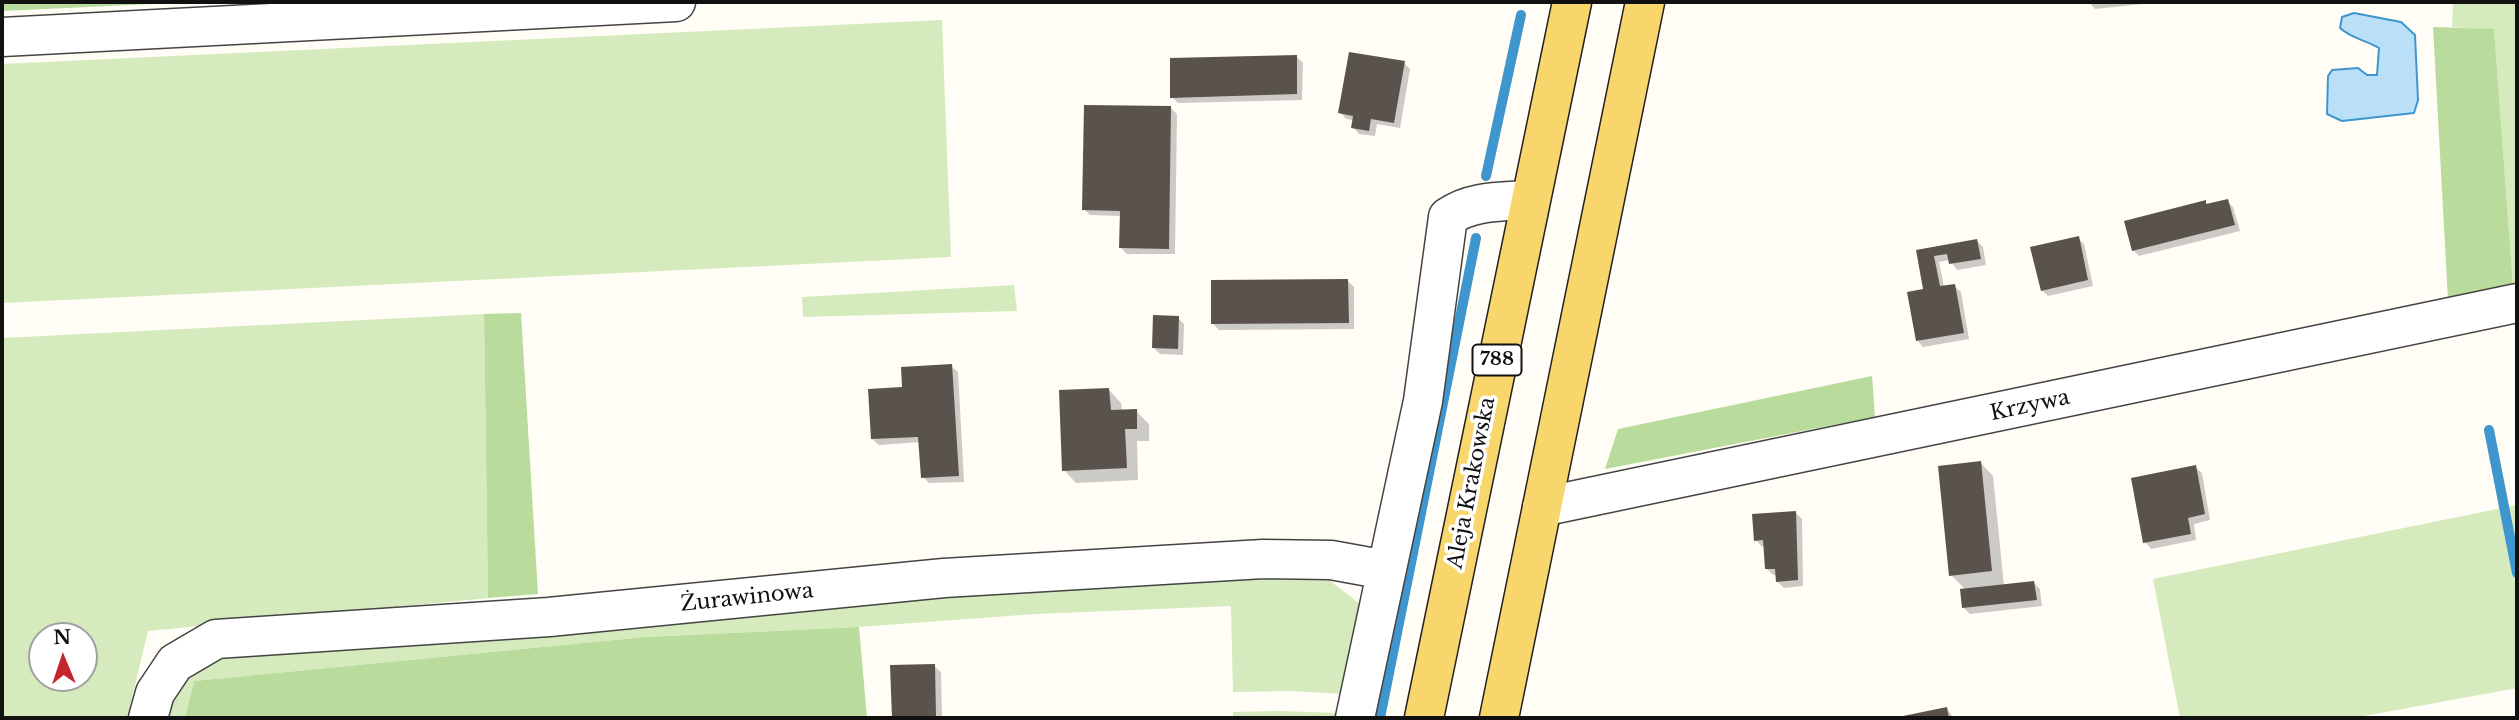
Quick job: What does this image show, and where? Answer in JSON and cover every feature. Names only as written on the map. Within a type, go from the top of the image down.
[{"type":"main road","name":"Aleja Krakowska","points":[[1424,718],[1572,2]]},
{"type":"main road","points":[[1499,718],[1645,2]]},
{"type":"street","points":[[2,37],[676,2]]},
{"type":"street","points":[[1355,718],[1423,401],[1448,217],[1461,208],[1480,203],[1529,200]]},
{"type":"street","name":"Krzywa","points":[[1542,507],[2517,303]]},
{"type":"street","name":"Żurawinowa","points":[[148,718],[155,693],[176,663],[216,639],[549,617],[944,578],[1263,559],[1331,559],[1386,570]]},
{"type":"green space","points":[[2,2],[195,2],[2,11]]},
{"type":"green space","points":[[2453,2],[2517,2],[2517,284],[2513,285],[2494,30],[2452,27]]},
{"type":"green space","points":[[942,20],[951,257],[2,303],[2,64]]},
{"type":"green space","points":[[2433,27],[2494,29],[2513,285],[2448,300]]},
{"type":"green space","points":[[1014,285],[1017,311],[803,317],[802,297]]},
{"type":"green space","points":[[521,313],[538,594],[488,598],[484,314]]},
{"type":"green space","points":[[484,314],[488,598],[148,631],[127,718],[2,718],[2,338]]},
{"type":"green space","points":[[1872,376],[1875,417],[1605,469],[1618,429]]},
{"type":"green space","points":[[2517,505],[2517,688],[2353,718],[2180,718],[2153,579]]},
{"type":"green space","points":[[1300,576],[1329,580],[1360,604],[1342,694],[1233,692],[1231,606],[1035,614],[859,627],[645,637],[194,681],[185,718],[162,718],[189,669],[221,656],[872,596]]},
{"type":"green space","points":[[859,627],[867,718],[185,718],[194,681],[645,637]]},
{"type":"green space","points":[[1233,712],[1337,713],[1336,718],[1233,718]]},
{"type":"water","points":[[2354,13],[2401,22],[2415,35],[2418,100],[2414,113],[2342,121],[2327,114],[2328,76],[2332,70],[2358,68],[2367,75],[2377,75],[2379,48],[2349,35],[2340,28],[2342,17]]},
{"type":"building","points":[[1349,52],[1405,61],[1394,123],[1371,119],[1369,131],[1351,128],[1353,116],[1338,113]]},
{"type":"building","points":[[1297,55],[1297,94],[1170,98],[1170,58]]},
{"type":"building","points":[[1084,105],[1171,106],[1169,249],[1119,248],[1120,211],[1082,210]]},
{"type":"building","points":[[2228,199],[2235,225],[2132,251],[2124,221],[2206,200],[2206,204]]},
{"type":"building","points":[[2079,236],[2088,280],[2041,291],[2030,247]]},
{"type":"building","points":[[1977,239],[1981,259],[1949,264],[1947,254],[1934,256],[1940,286],[1955,284],[1964,333],[1916,341],[1907,292],[1923,289],[1916,250]]},
{"type":"building","points":[[1348,279],[1349,323],[1211,324],[1211,280]]},
{"type":"building","points":[[1153,315],[1179,316],[1178,349],[1152,348]]},
{"type":"building","points":[[952,364],[959,476],[921,478],[918,437],[871,439],[868,389],[902,387],[901,367]]},
{"type":"building","points":[[1109,388],[1111,410],[1137,409],[1137,429],[1125,429],[1127,468],[1062,471],[1059,390]]},
{"type":"building","points":[[1981,461],[1992,571],[1949,576],[1938,466]]},
{"type":"building","points":[[2196,465],[2205,514],[2188,518],[2191,534],[2143,543],[2131,478]]},
{"type":"building","points":[[1796,511],[1798,580],[1776,582],[1775,569],[1765,569],[1763,540],[1754,541],[1752,514]]},
{"type":"building","points":[[2034,581],[2037,600],[1962,608],[1960,589]]},
{"type":"building","points":[[935,664],[936,718],[892,718],[890,665]]},
{"type":"building","points":[[1947,707],[1949,718],[1898,718],[1898,717]]},
{"type":"waterway","points":[[1486,176],[1521,15]]},
{"type":"waterway","points":[[1380,718],[1476,238]]},
{"type":"waterway","points":[[2489,430],[2517,573]]}]
